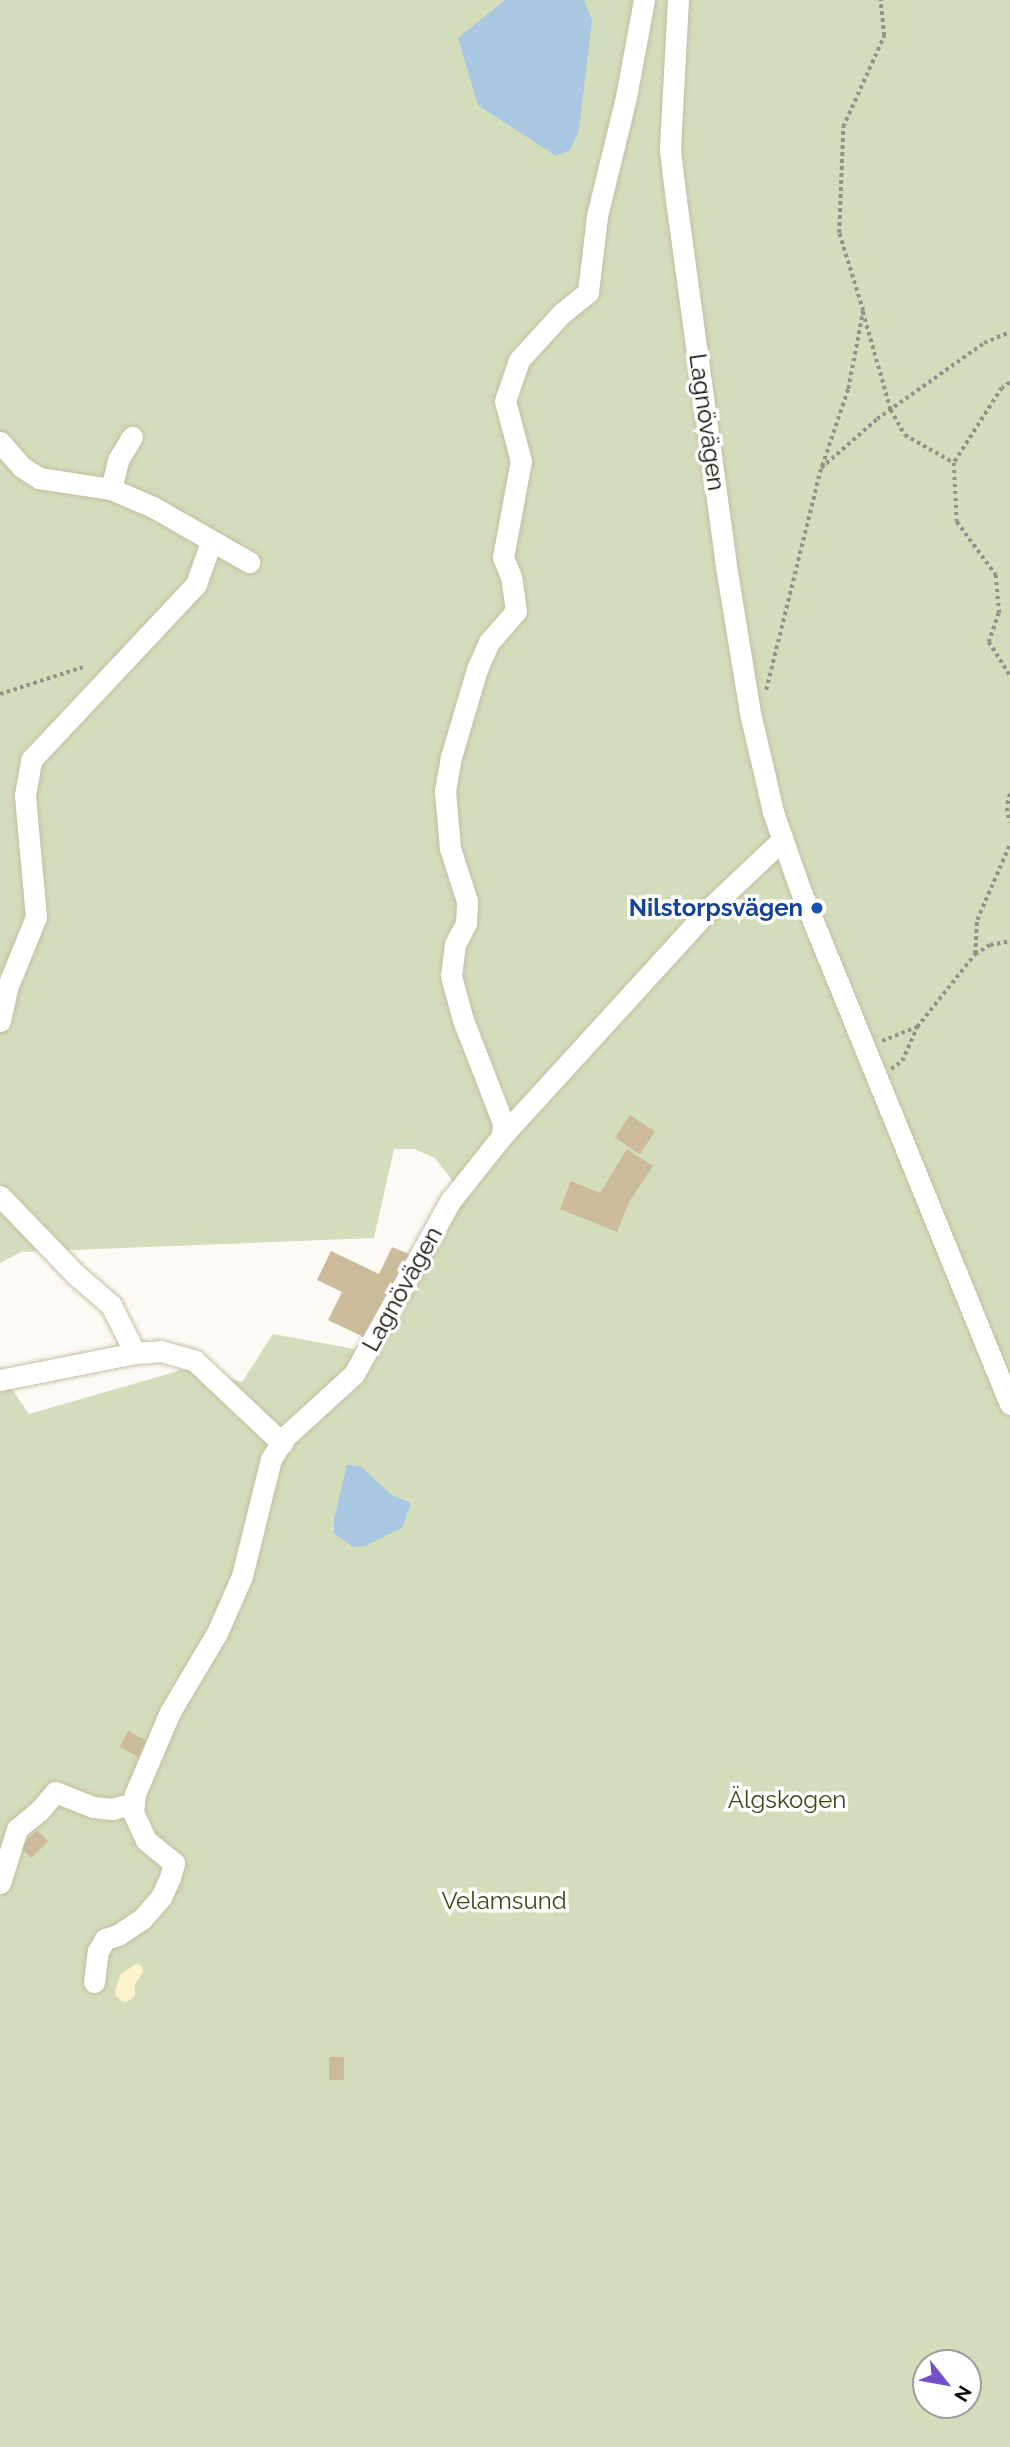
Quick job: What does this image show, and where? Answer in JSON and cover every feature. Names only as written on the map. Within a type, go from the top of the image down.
[{"type":"street","points":[[502,1136],[503,1122],[463,1020],[451,976],[455,944],[466,923],[467,901],[450,848],[445,791],[451,757],[477,669],[489,642],[516,611],[511,577],[503,556],[521,461],[505,401],[519,360],[553,322],[588,292],[597,216],[626,97],[644,0]]},
{"type":"street","name":"Lagnövägen","points":[[678,0],[671,95],[673,175],[725,561],[750,713],[782,839],[843,996],[1010,1404]]},
{"type":"street","points":[[111,489],[118,460],[132,436]]},
{"type":"street","points":[[0,442],[22,467],[39,478],[111,489],[153,507],[249,562]]},
{"type":"street","points":[[0,1021],[7,988],[36,917],[25,795],[31,760],[196,584],[211,542]]},
{"type":"street","name":"Lagnövägen","points":[[134,1803],[170,1712],[217,1633],[242,1576],[264,1477],[271,1459],[282,1443],[354,1374],[451,1200],[502,1136],[709,909],[782,839]]},
{"type":"street","points":[[0,1196],[75,1274],[111,1304],[135,1353]]},
{"type":"street","points":[[0,1380],[135,1353],[161,1351],[195,1361],[282,1443]]},
{"type":"street","points":[[0,1884],[17,1829],[40,1810],[55,1792],[93,1807],[112,1809],[134,1803],[133,1812],[146,1840],[174,1863],[161,1897],[142,1919],[118,1935],[105,1939],[98,1951],[94,1982]]},
{"type":"path","points":[[880,0],[884,36],[843,127],[839,233],[891,410],[905,435],[954,463]]},
{"type":"path","points":[[750,713],[769,686],[821,467],[848,389],[863,311]]},
{"type":"path","points":[[821,467],[891,410],[984,343],[1010,332]]},
{"type":"path","points":[[1010,383],[1002,388],[954,463],[957,522],[996,576],[999,613],[989,642],[1010,676]]},
{"type":"path","points":[[0,694],[83,667]]},
{"type":"path","points":[[1010,794],[1007,808],[1010,823]]},
{"type":"path","points":[[975,954],[977,920],[1010,844]]},
{"type":"path","points":[[878,1077],[902,1061],[917,1027],[975,954],[990,946],[1010,941]]},
{"type":"path","points":[[874,1032],[881,1041],[917,1027]]},
{"type":"green space","name":"Velamsund","points":[[0,0],[1010,0],[1010,2447],[0,2447],[0,1372],[29,1414],[192,1367],[242,1382],[273,1334],[360,1350],[454,1183],[435,1158],[414,1149],[394,1149],[374,1238],[21,1252],[0,1263]]},
{"type":"sand","points":[[136,1964],[142,1966],[143,1971],[135,1985],[135,1996],[127,2002],[122,2001],[116,1996],[121,1974]]},
{"type":"water","points":[[505,0],[584,0],[592,20],[579,130],[570,150],[556,156],[478,105],[458,38]]},
{"type":"water","points":[[347,1465],[360,1466],[392,1495],[411,1503],[402,1528],[365,1546],[353,1547],[334,1533],[334,1519]]},
{"type":"building","points":[[630,1115],[655,1132],[640,1154],[615,1137]]},
{"type":"building","points":[[627,1149],[653,1166],[629,1202],[617,1232],[560,1209],[571,1181],[600,1193]]},
{"type":"building","points":[[392,1247],[411,1255],[366,1338],[328,1320],[342,1292],[317,1280],[331,1251],[379,1274]]},
{"type":"building","points":[[128,1731],[147,1741],[138,1757],[120,1747]]},
{"type":"building","points":[[37,1830],[48,1841],[31,1858],[20,1847]]},
{"type":"building","points":[[329,2057],[344,2057],[344,2080],[329,2080]]},
{"type":"place","name":"Nilstorpsvägen","points":[[817,908]]},
{"type":"park label","name":"Älgskogen","points":[[787,1800]]}]
